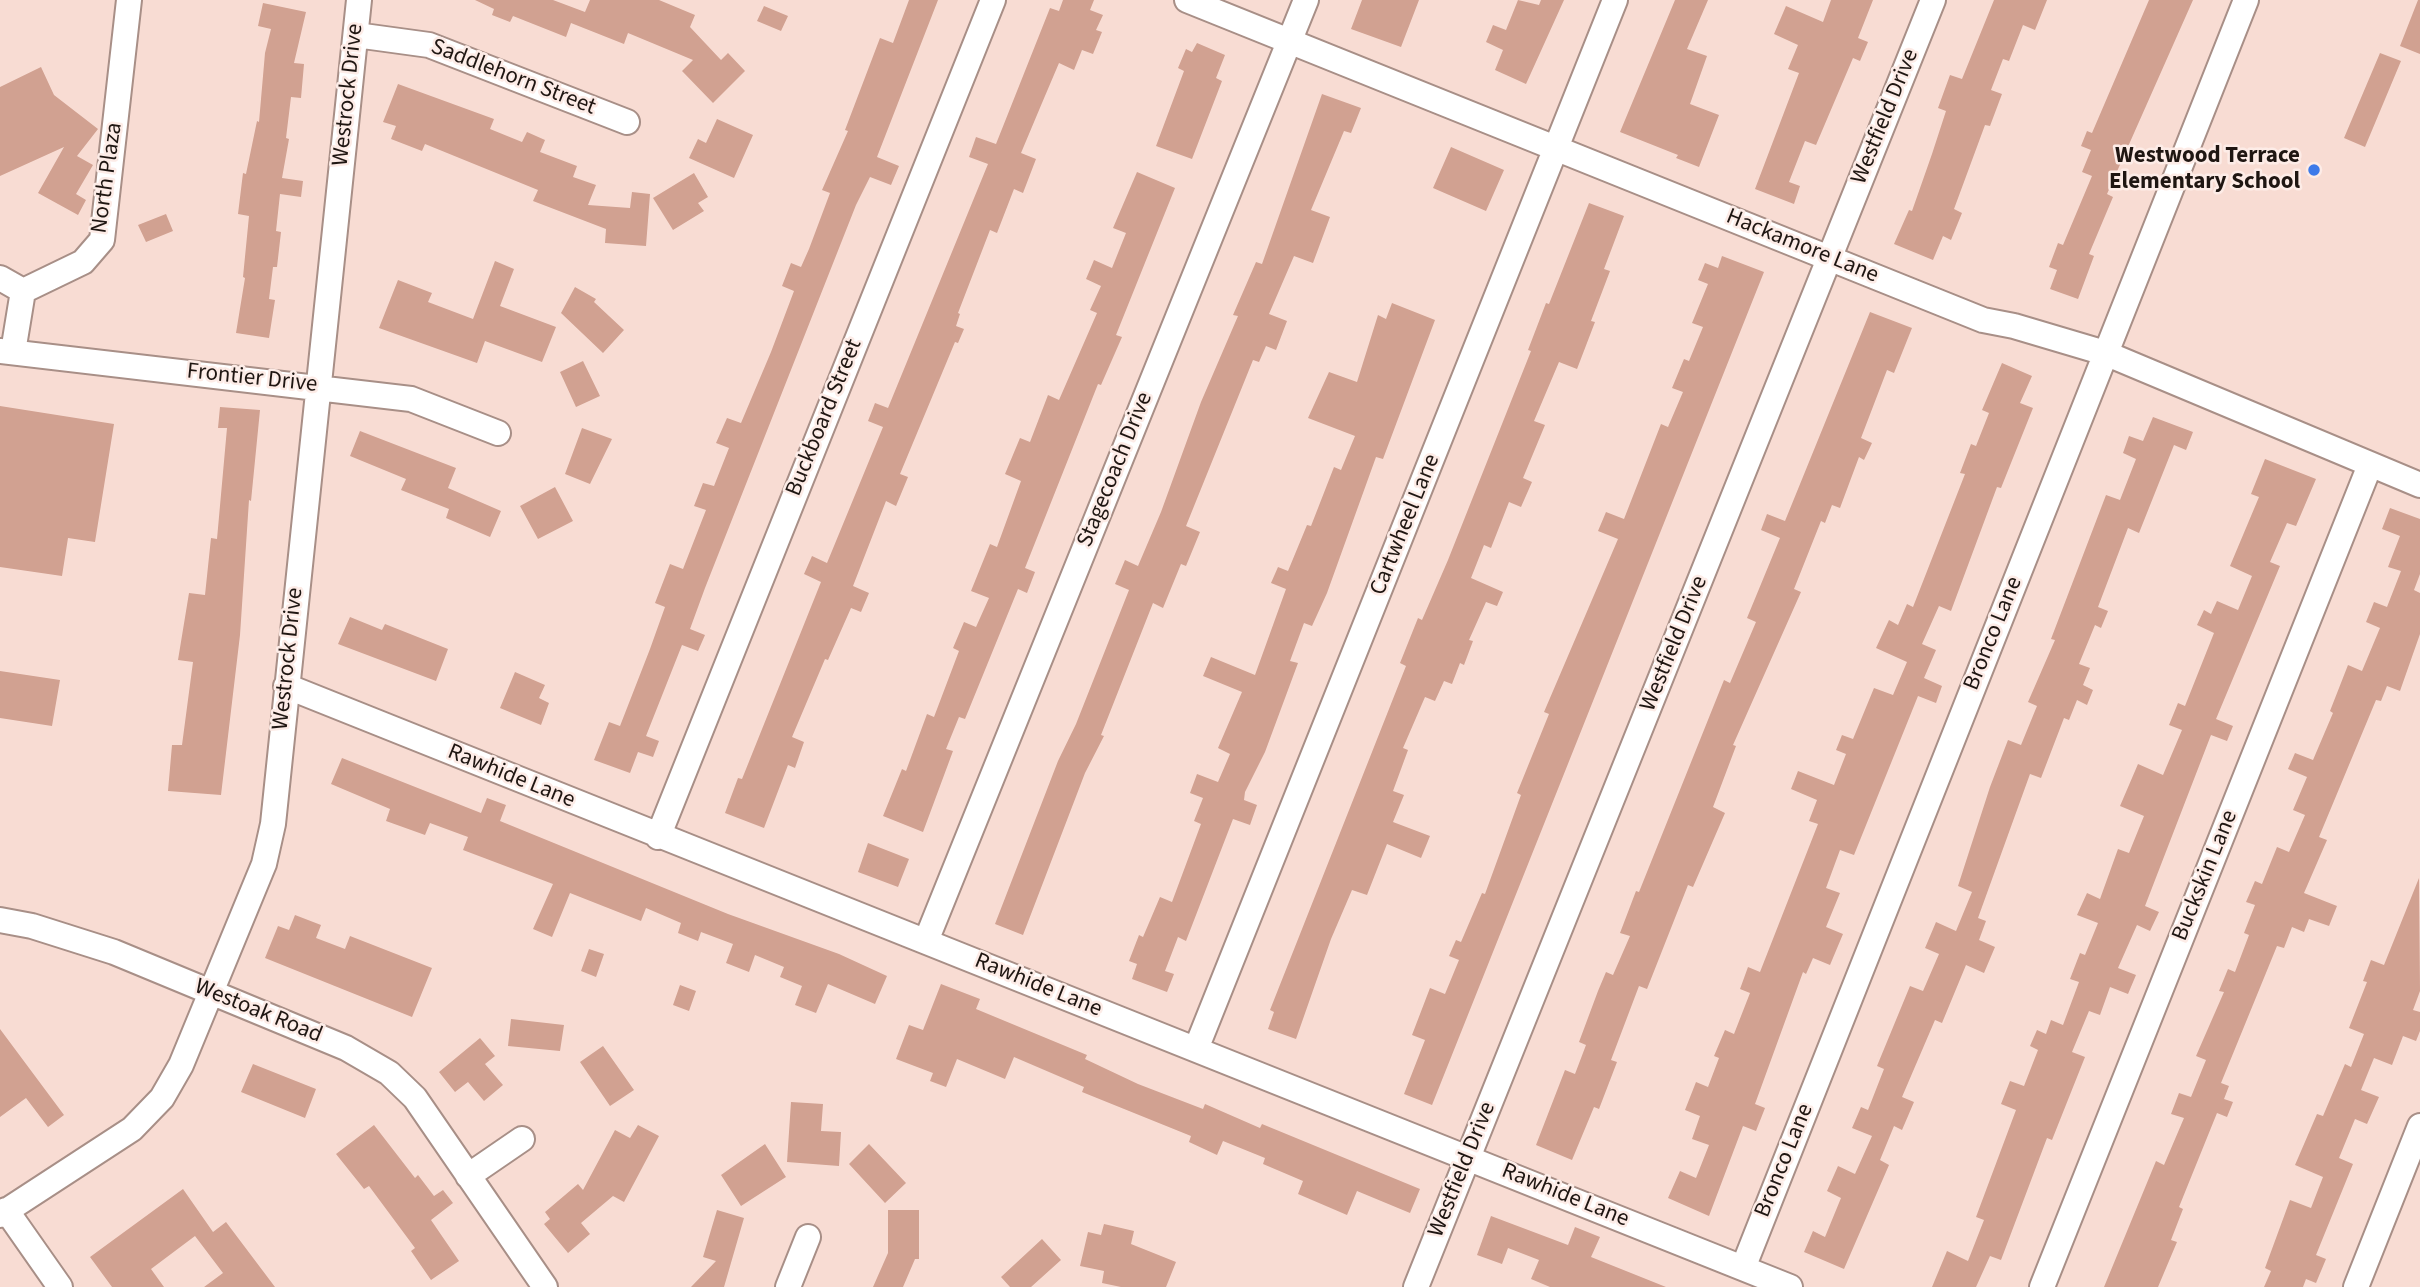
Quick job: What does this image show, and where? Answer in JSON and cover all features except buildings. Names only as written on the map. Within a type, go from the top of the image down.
[{"type":"street","name":"North Plaza","points":[[23,291],[83,262],[102,240],[129,0]]},
{"type":"street","name":"Westrock Drive","points":[[3,1212],[150,1113],[173,1082],[265,857],[273,824],[359,0]]},
{"type":"street","name":"Buckboard Street","points":[[658,836],[993,0]]},
{"type":"street","name":"Hackamore Lane","points":[[1187,0],[1983,320],[2014,326],[2105,353],[2420,485]]},
{"type":"street","name":"Stagecoach Drive","points":[[926,941],[1306,0]]},
{"type":"street","name":"Cartwheel Lane","points":[[1196,1049],[1615,0]]},
{"type":"street","name":"Westfield Drive","points":[[1416,1287],[1933,0]]},
{"type":"street","name":"Bronco Lane","points":[[1743,1268],[2246,0]]},
{"type":"street","name":"Saddlehorn Street","points":[[356,35],[429,45],[626,122]]},
{"type":"street","points":[[0,278],[23,291],[7,352]]},
{"type":"street","name":"Frontier Drive","points":[[7,352],[411,398],[498,433]]},
{"type":"street","name":"Buckskin Lane","points":[[2042,1287],[2370,465]]},
{"type":"street","name":"Rawhide Lane","points":[[286,687],[1468,1156],[1790,1287]]},
{"type":"street","name":"Westoak Road","points":[[0,920],[32,926],[114,952],[346,1048],[390,1073],[415,1098],[545,1287]]},
{"type":"street","points":[[2356,1287],[2420,1126]]},
{"type":"street","points":[[468,1176],[522,1139]]},
{"type":"street","points":[[3,1212],[60,1287]]},
{"type":"street","points":[[788,1287],[808,1237]]},
{"type":"place","name":"Westwood Terrace Elementary School","points":[[2314,170]]}]
